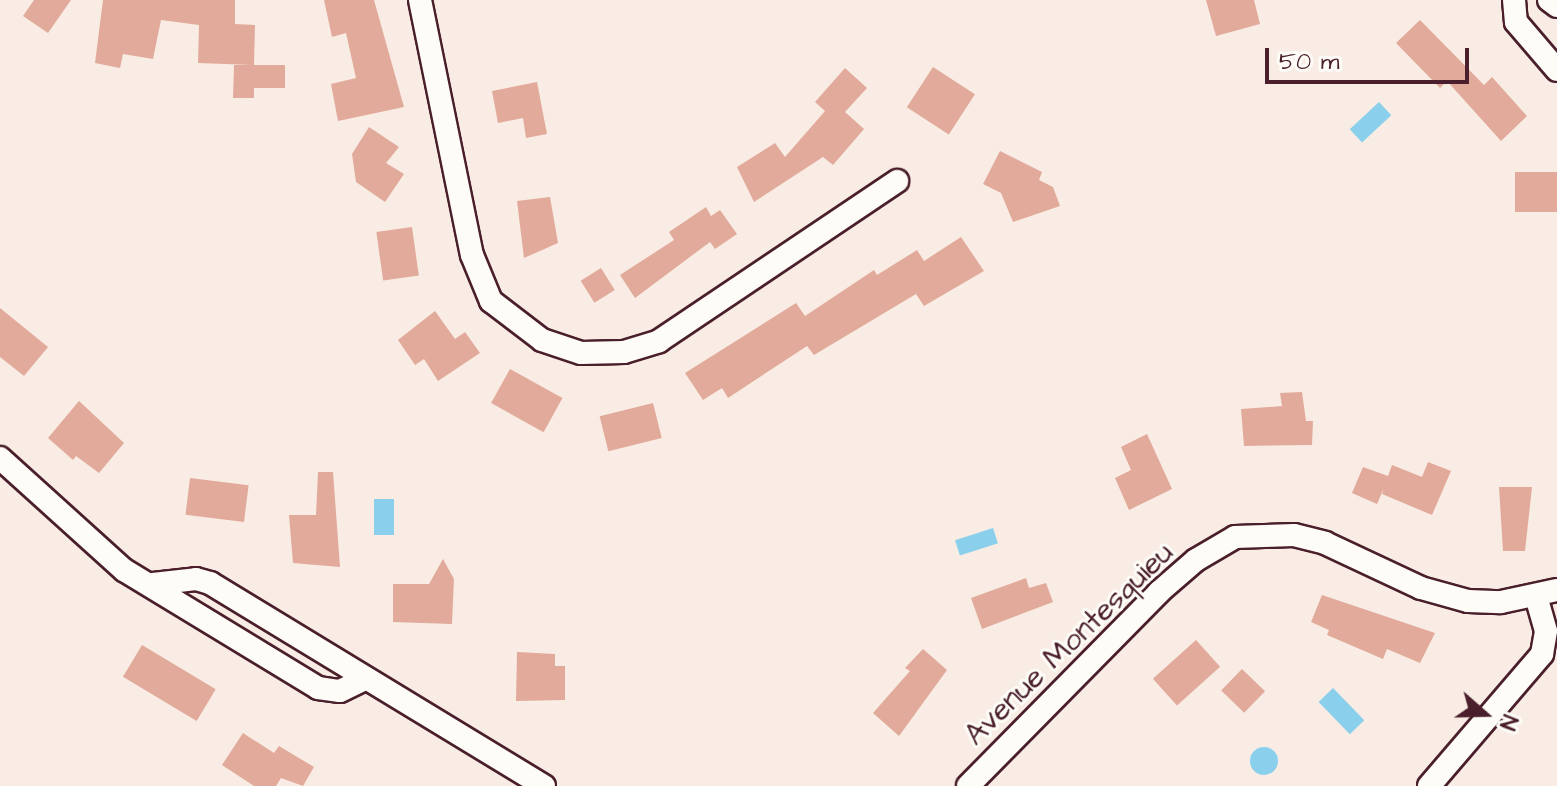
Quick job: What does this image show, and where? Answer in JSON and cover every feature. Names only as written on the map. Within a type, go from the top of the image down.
[{"type":"street","points":[[420,0],[472,255],[491,301],[542,340],[581,353],[624,352],[659,341],[897,181]]},
{"type":"street","points":[[1514,0],[1516,22],[1557,70]]},
{"type":"street","points":[[1549,0],[1557,6]]},
{"type":"street","points":[[0,458],[77,533],[124,570],[153,584],[318,688],[340,691],[363,680]]},
{"type":"street","name":"Avenue Montesquieu","points":[[968,786],[1159,592],[1196,560],[1235,537],[1294,535],[1325,543],[1421,588],[1468,601],[1546,594]]},
{"type":"street","points":[[153,584],[196,579],[210,583],[363,680],[407,701],[544,786]]},
{"type":"street","points":[[1429,786],[1542,654],[1546,631],[1546,594]]},
{"type":"water","points":[[1379,102],[1391,115],[1362,142],[1350,129]]},
{"type":"water","points":[[374,499],[394,499],[394,535],[374,535]]},
{"type":"water","points":[[993,528],[998,543],[960,556],[955,540]]},
{"type":"water","points":[[1333,688],[1364,720],[1350,734],[1319,702]]},
{"type":"water","points":[[1264,747],[1274,751],[1278,761],[1274,771],[1264,775],[1254,771],[1250,761],[1254,751]]},
{"type":"building","points":[[34,0],[71,0],[48,33],[23,16]]},
{"type":"building","points":[[103,0],[235,0],[235,24],[255,25],[254,65],[285,65],[285,88],[254,88],[254,98],[233,98],[234,65],[252,65],[198,63],[199,25],[161,20],[153,59],[123,54],[120,68],[95,63]]},
{"type":"building","points":[[324,0],[374,0],[404,107],[338,121],[331,84],[356,78],[346,33],[332,37]]},
{"type":"building","points":[[1206,0],[1254,0],[1260,24],[1216,36]]},
{"type":"building","points":[[1420,20],[1484,85],[1492,77],[1527,116],[1501,141],[1447,81],[1440,88],[1396,43]]},
{"type":"building","points":[[933,67],[975,94],[949,134],[907,107]]},
{"type":"building","points":[[845,68],[867,88],[845,112],[864,129],[833,165],[823,157],[754,202],[737,167],[775,143],[785,157],[825,111],[815,102]]},
{"type":"building","points":[[537,82],[547,134],[526,138],[523,118],[498,123],[492,91]]},
{"type":"building","points":[[369,127],[399,147],[386,163],[404,174],[385,202],[356,182],[352,154]]},
{"type":"building","points":[[1000,151],[1042,172],[1039,180],[1053,187],[1060,206],[1013,222],[1001,193],[983,184]]},
{"type":"building","points":[[1515,172],[1557,172],[1557,212],[1515,212]]},
{"type":"building","points":[[550,197],[558,243],[524,258],[517,201]]},
{"type":"building","points":[[706,207],[711,216],[720,210],[737,234],[715,249],[710,242],[635,298],[620,275],[674,240],[669,232]]},
{"type":"building","points":[[412,227],[419,276],[383,281],[376,232]]},
{"type":"building","points":[[961,237],[984,271],[924,306],[916,294],[814,355],[807,346],[728,398],[722,388],[703,400],[685,373],[796,303],[805,316],[874,270],[877,275],[917,250],[924,261]]},
{"type":"building","points":[[601,268],[615,290],[594,303],[581,281]]},
{"type":"building","points":[[0,308],[48,347],[24,376],[0,357]]},
{"type":"building","points":[[435,311],[455,339],[465,332],[480,353],[438,381],[424,359],[415,365],[398,340]]},
{"type":"building","points":[[510,369],[562,398],[544,432],[491,403]]},
{"type":"building","points":[[1302,392],[1306,421],[1313,421],[1312,445],[1244,446],[1241,409],[1282,406],[1280,393]]},
{"type":"building","points":[[79,401],[124,443],[99,473],[76,456],[73,460],[48,438]]},
{"type":"building","points":[[653,403],[662,438],[608,451],[600,416]]},
{"type":"building","points":[[1147,434],[1172,489],[1129,510],[1115,478],[1131,470],[1121,447]]},
{"type":"building","points":[[1428,462],[1451,471],[1432,515],[1382,494],[1384,488],[1377,504],[1352,493],[1363,467],[1388,476],[1392,465],[1422,477]]},
{"type":"building","points":[[318,472],[333,472],[340,567],[293,563],[289,515],[316,515]]},
{"type":"building","points":[[190,478],[249,485],[244,522],[185,515]]},
{"type":"building","points":[[1499,487],[1532,487],[1525,551],[1503,551]]},
{"type":"building","points":[[443,559],[454,579],[452,624],[393,622],[393,584],[429,584]]},
{"type":"building","points":[[1026,578],[1029,588],[1046,583],[1053,602],[982,629],[971,598]]},
{"type":"building","points":[[1322,595],[1435,633],[1420,663],[1387,649],[1383,659],[1327,635],[1329,630],[1311,622]]},
{"type":"building","points":[[1196,640],[1220,667],[1177,706],[1153,679]]},
{"type":"building","points":[[142,645],[216,689],[197,721],[123,677]]},
{"type":"building","points":[[923,649],[947,670],[899,736],[873,713],[910,671],[905,668]]},
{"type":"building","points":[[517,652],[555,654],[555,666],[565,666],[565,700],[516,701]]},
{"type":"building","points":[[1242,669],[1265,691],[1244,713],[1221,691]]},
{"type":"building","points":[[243,733],[274,753],[279,746],[314,767],[303,786],[281,778],[276,786],[254,786],[222,765]]}]
